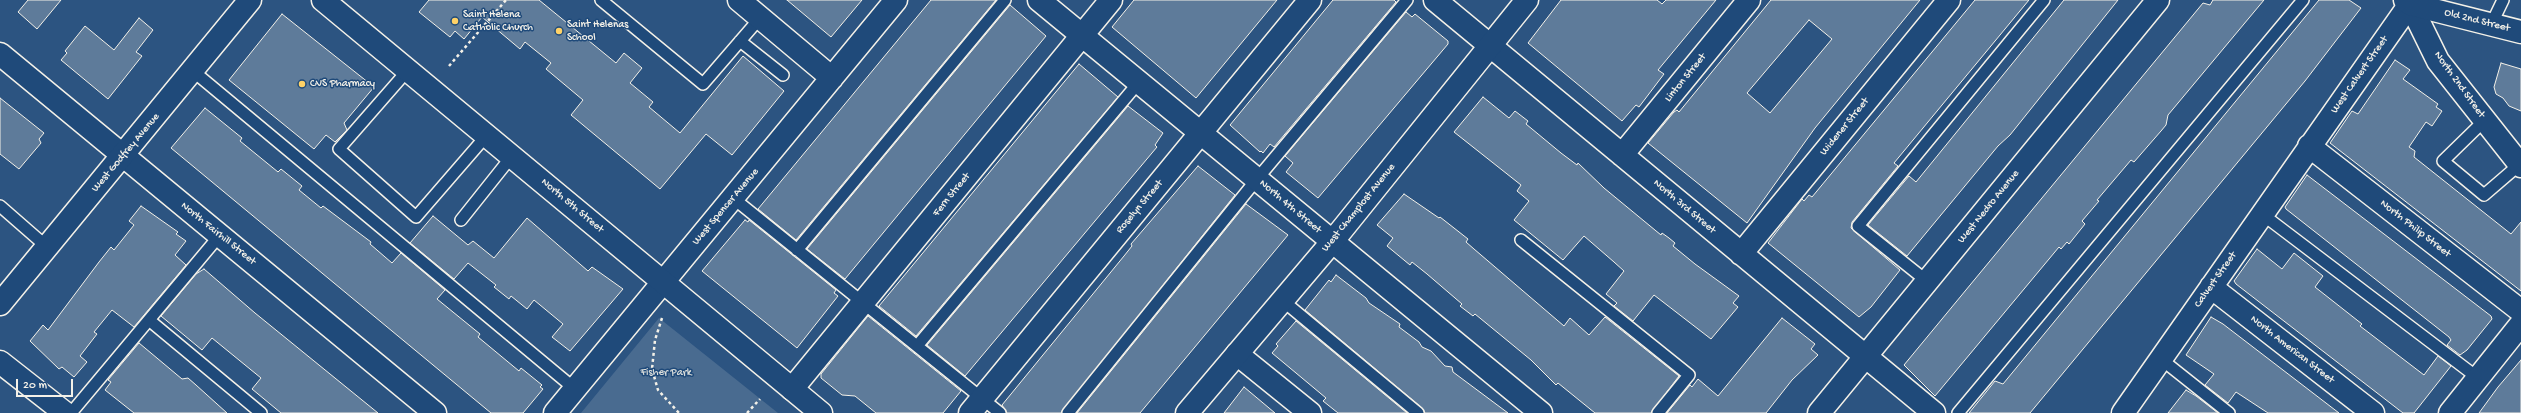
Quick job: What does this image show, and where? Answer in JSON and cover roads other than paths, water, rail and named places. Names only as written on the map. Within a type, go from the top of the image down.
[{"type":"street","name":"West Godfrey Avenue","points":[[0,304],[250,0]]},
{"type":"street","name":"North 5th Street","points":[[323,0],[820,413]]},
{"type":"street","points":[[739,0],[832,78]]},
{"type":"street","name":"North 4th Street","points":[[1039,0],[1541,413]]},
{"type":"street","name":"Fern Street","points":[[792,389],[1111,0]]},
{"type":"street","name":"Roselyn Street","points":[[976,406],[1310,0]]},
{"type":"street","name":"North 3rd Street","points":[[1435,0],[1934,413]]},
{"type":"street","name":"West Champlost Avenue","points":[[1191,412],[1282,300],[1332,242],[1527,0]]},
{"type":"street","name":"Linton Street","points":[[1622,155],[1749,0]]},
{"type":"street","name":"Widener Street","points":[[1741,254],[1949,0]]},
{"type":"street","name":"West Nedro Avenue","points":[[1819,413],[2158,0]]},
{"type":"street","name":"West Spencer Avenue","points":[[555,413],[832,78],[890,2]]},
{"type":"street","name":"Old 2nd Street","points":[[2408,2],[2521,32]]},
{"type":"street","name":"North 2nd Street","points":[[2408,2],[2438,61],[2520,165]]},
{"type":"street","name":"West Calvert Street","points":[[2309,146],[2408,2]]},
{"type":"street","name":"North Fairhill Street","points":[[0,54],[435,413]]},
{"type":"street","name":"Calvert Street","points":[[2123,413],[2309,146]]},
{"type":"street","name":"North Philip Street","points":[[2309,146],[2521,312]]},
{"type":"street","name":"North American Street","points":[[2211,287],[2373,413]]},
{"type":"street","points":[[2450,413],[2521,324]]},
{"type":"street","points":[[1238,354],[1310,413]]},
{"type":"street","points":[[0,362],[65,413]]},
{"type":"lane","points":[[601,0],[703,84],[760,18]]},
{"type":"lane","points":[[797,250],[1004,0]]},
{"type":"lane","points":[[1068,413],[1257,179],[1407,0]]},
{"type":"lane","points":[[1928,282],[1858,226],[2044,0]]},
{"type":"lane","points":[[1958,413],[2304,0]]},
{"type":"lane","points":[[2491,24],[2503,0]]},
{"type":"lane","points":[[740,41],[783,75]]},
{"type":"lane","points":[[408,70],[339,149],[416,216],[487,135]]},
{"type":"lane","points":[[193,71],[575,389]]},
{"type":"lane","points":[[918,346],[1139,82]]},
{"type":"lane","points":[[2485,120],[2444,161],[2484,195],[2520,165]]},
{"type":"lane","points":[[461,220],[512,156]]},
{"type":"lane","points":[[733,198],[918,346],[976,406],[1000,413]]},
{"type":"lane","points":[[0,206],[47,247]]},
{"type":"lane","points":[[2262,214],[2478,378]]},
{"type":"lane","points":[[71,413],[220,235]]},
{"type":"lane","points":[[1521,240],[1689,375],[1658,413]]},
{"type":"lane","points":[[1282,300],[1418,413]]},
{"type":"lane","points":[[149,320],[261,413]]},
{"type":"lane","points":[[2161,359],[2229,413]]},
{"type":"place","name":"Saint Helena Catholic Church","points":[[455,21]]},
{"type":"place","name":"Saint Helenas School","points":[[559,31]]},
{"type":"place","name":"CVS Pharmacy","points":[[302,84]]},
{"type":"park label","name":"Fisher Park","points":[[666,373]]}]
